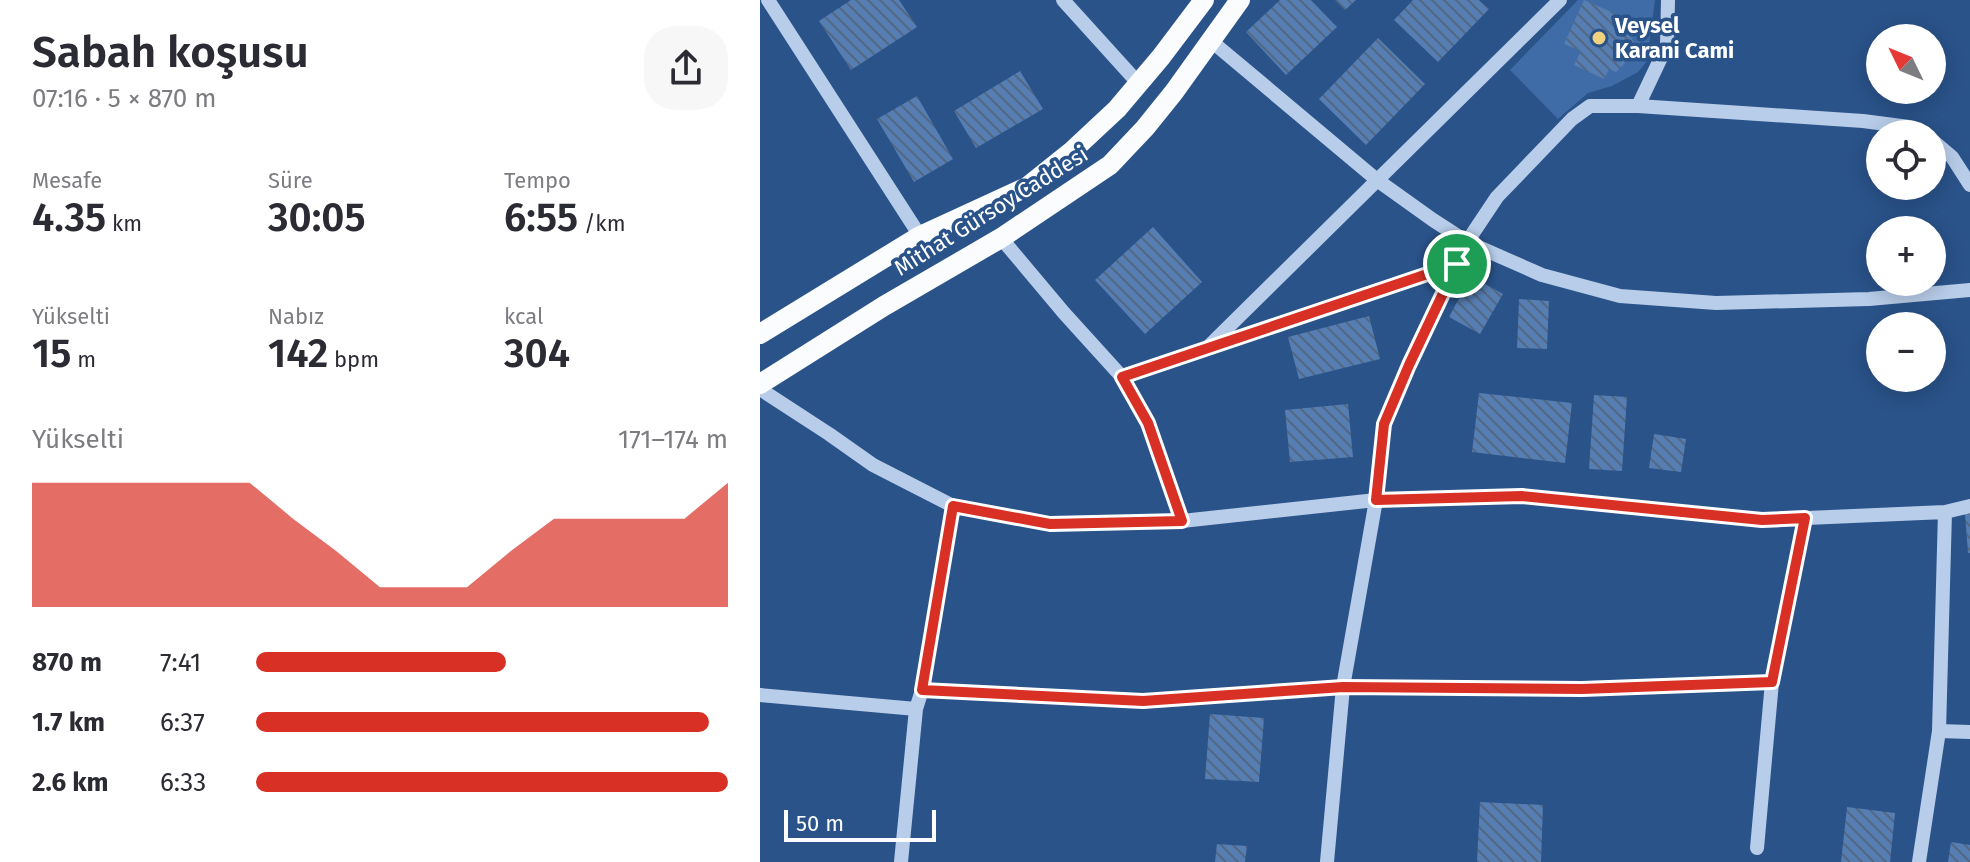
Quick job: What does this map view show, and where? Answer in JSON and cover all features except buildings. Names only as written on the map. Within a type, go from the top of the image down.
[{"type":"main road","name":"Mithat Gürsoy Caddesi","points":[[760,334],[920,236],[1027,187],[1117,109],[1204,0]]},
{"type":"main road","name":"Mithat Gürsoy Caddesi","points":[[760,387],[884,306],[1001,238],[1110,165],[1174,92],[1240,0]]},
{"type":"street","points":[[764,0],[920,236]]},
{"type":"street","points":[[1063,0],[1139,84]]},
{"type":"street","points":[[1207,348],[1560,0]]},
{"type":"street","points":[[1638,106],[1667,45],[1668,0]]},
{"type":"street","points":[[1210,40],[1377,180],[1433,220],[1467,242],[1542,275],[1620,296],[1716,303],[1869,299],[1970,290]]},
{"type":"street","points":[[1327,862],[1343,687],[1376,500],[1384,424],[1467,242],[1497,197],[1572,119],[1590,106],[1638,106],[1866,121]]},
{"type":"street","points":[[1946,152],[1969,181]]},
{"type":"street","points":[[1001,238],[1122,377],[1148,423],[1182,521]]},
{"type":"street","points":[[1122,377],[1457,264]]},
{"type":"street","points":[[760,387],[873,465],[953,506],[1050,524],[1182,521],[1376,500],[1522,496],[1762,520],[1945,512],[1970,506]]},
{"type":"street","points":[[901,862],[916,709],[922,690],[953,506]]},
{"type":"street","points":[[1919,862],[1939,731],[1945,512]]},
{"type":"street","points":[[1757,848],[1772,682],[1805,518]]},
{"type":"street","points":[[922,690],[1143,701],[1343,687],[1582,689],[1772,682]]},
{"type":"street","points":[[760,695],[916,709]]},
{"type":"street","points":[[1939,731],[1970,732]]},
{"type":"shaded area","points":[[1578,0],[1655,0],[1647,61],[1638,72],[1612,86],[1588,93],[1558,119],[1510,70]]},
{"type":"place","name":"Veysel Karani Cami","points":[[1599,38]]},
{"type":"route","points":[[1457,264],[1384,424],[1376,500],[1522,496],[1762,520],[1805,518],[1772,682],[1582,689],[1343,687],[1143,701],[922,690],[953,506],[1050,524],[1182,521],[1148,423],[1122,377],[1457,264]]}]
